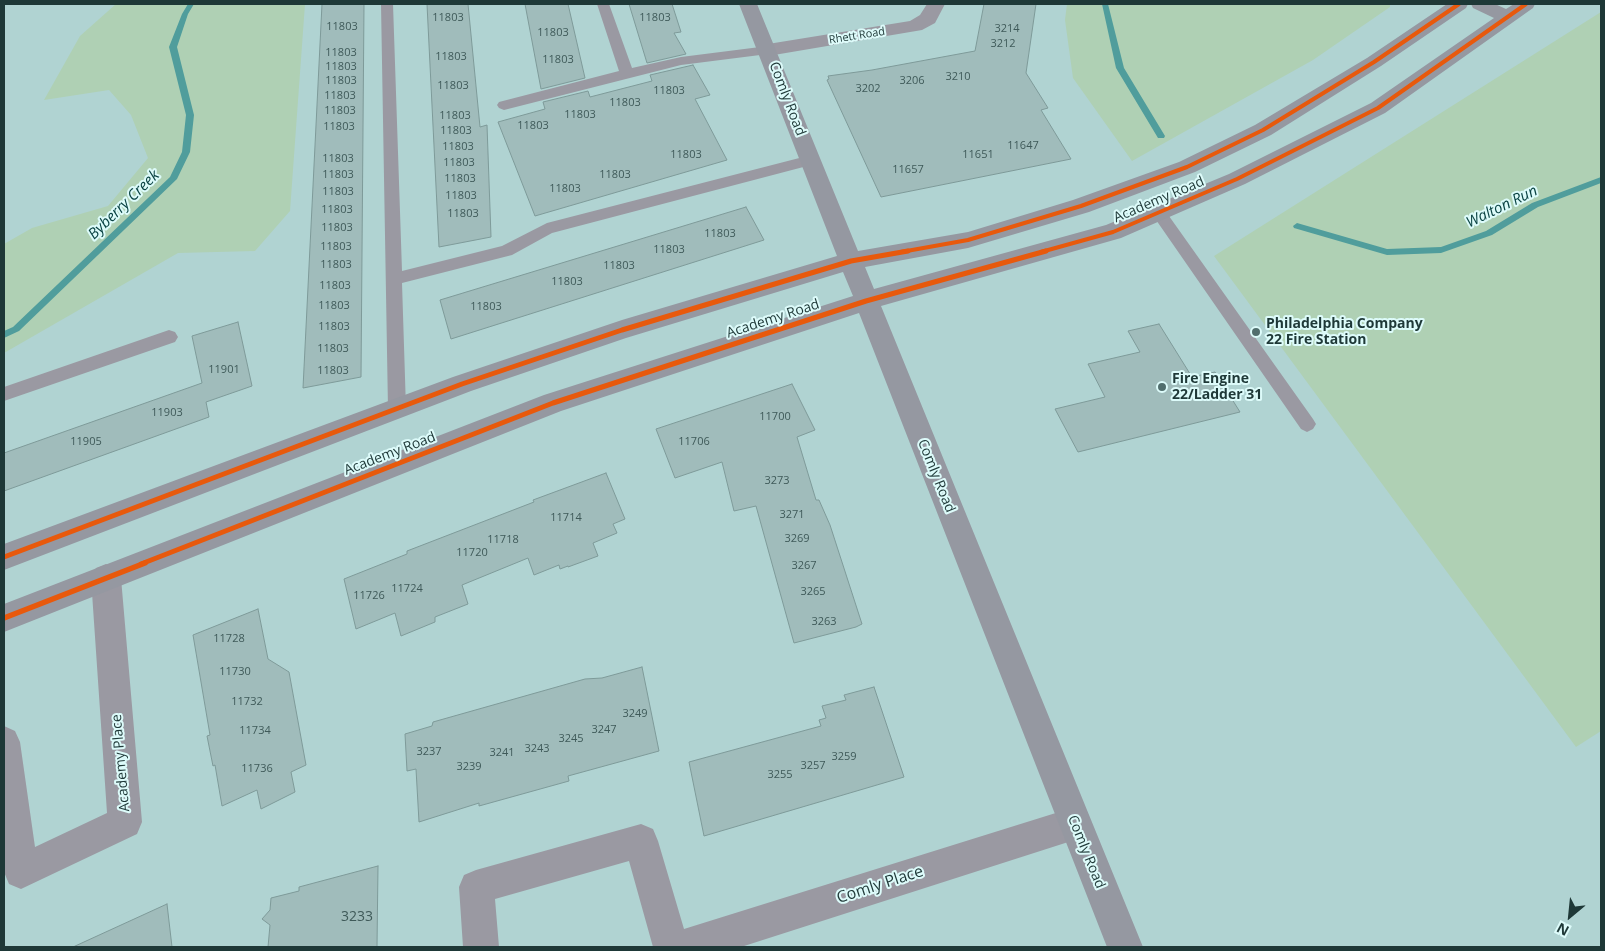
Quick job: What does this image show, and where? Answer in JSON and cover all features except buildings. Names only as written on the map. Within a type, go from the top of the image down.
[{"type":"main road","name":"Comly Road","points":[[748,4],[1125,947]]},
{"type":"main road","name":"Academy Road","points":[[4,557],[462,384],[622,330],[851,261],[968,240],[1081,206],[1187,167],[1263,130],[1374,62],[1459,4]]},
{"type":"main road","points":[[1480,4],[1507,17]]},
{"type":"main road","name":"Academy Road","points":[[4,618],[553,403],[866,301],[1113,232],[1237,179],[1378,108],[1526,4]]},
{"type":"street","name":"Rhett Road","points":[[768,50],[915,26],[928,19],[936,4]]},
{"type":"street","name":"Academy Place","points":[[4,742],[21,872],[125,822],[106,578]]},
{"type":"street","name":"Comly Place","points":[[685,947],[1075,824]]},
{"type":"street","points":[[481,947],[476,887],[641,841],[671,947]]},
{"type":"lane","points":[[386,4],[397,409]]},
{"type":"lane","points":[[603,4],[627,72]]},
{"type":"lane","points":[[504,105],[627,72],[681,61],[768,50]]},
{"type":"lane","points":[[394,279],[506,251],[547,229],[811,160]]},
{"type":"lane","points":[[1159,213],[1307,424]]},
{"type":"lane","points":[[4,394],[169,338]]},
{"type":"green space","points":[[116,4],[305,4],[290,211],[255,251],[178,253],[4,353],[4,244],[32,228],[108,206],[148,158],[131,115],[109,90],[44,100],[80,36]]},
{"type":"green space","points":[[1067,4],[1390,4],[1390,7],[1313,60],[1132,161],[1073,78],[1065,20]]},
{"type":"green space","points":[[1601,12],[1601,731],[1576,747],[1214,256]]},
{"type":"waterway","name":"Byberry Creek","points":[[4,335],[16,329],[173,179],[186,152],[190,115],[173,47],[185,14],[191,4]]},
{"type":"waterway","name":"Walton Run","points":[[1105,4],[1120,68],[1161,136]]},
{"type":"waterway","name":"Walton Run","points":[[1297,226],[1387,252],[1441,250],[1489,233],[1535,205],[1601,180]]},
{"type":"cycle path","points":[[4,557],[462,384],[622,330],[851,261],[968,240],[1081,206],[1187,167],[1263,130],[1374,62],[1459,4]]},
{"type":"cycle path","points":[[4,618],[553,403],[866,301],[1113,232],[1237,179],[1378,108],[1526,4]]},
{"type":"place","name":"Philadelphia Company 22 Fire Station","points":[[1256,332]]},
{"type":"place","name":"Fire Engine 22/Ladder 31","points":[[1162,387]]}]
